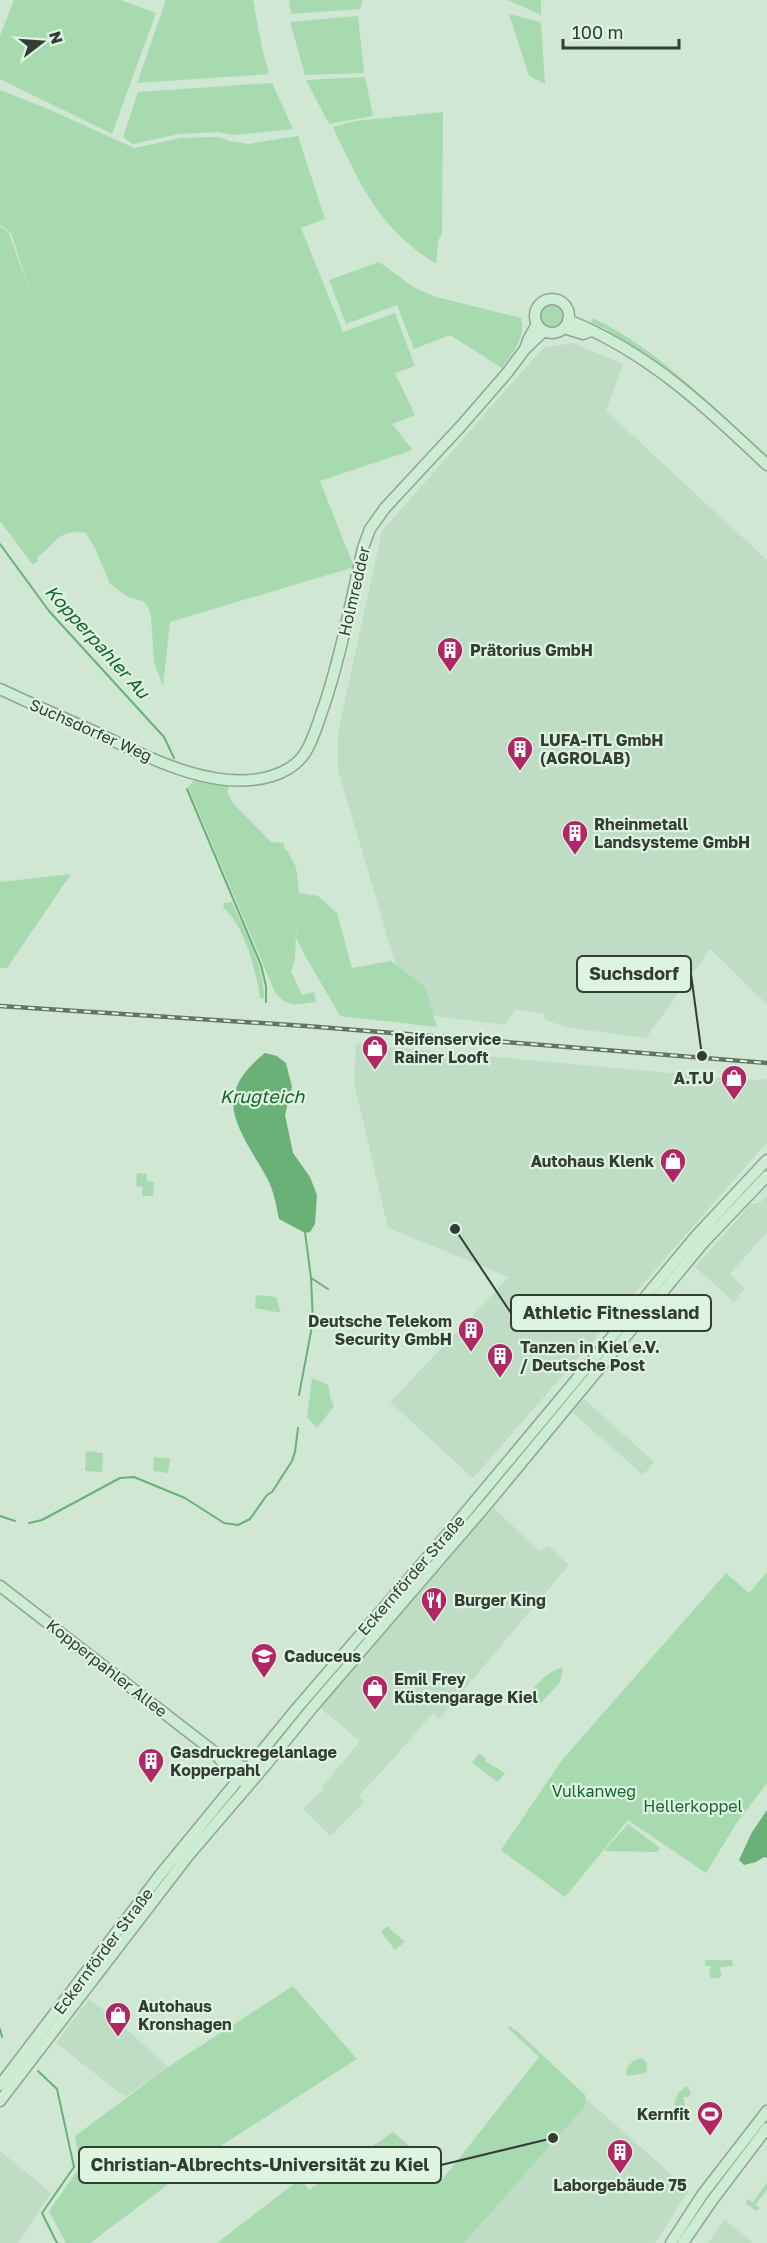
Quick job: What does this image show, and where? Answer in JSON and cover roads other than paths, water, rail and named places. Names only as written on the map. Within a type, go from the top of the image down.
[{"type":"main road","points":[[551,300],[559,301],[568,311],[566,324],[555,333],[541,328],[535,317],[537,308],[551,300]]},
{"type":"main road","points":[[566,324],[583,334],[591,332],[623,346],[668,376],[693,396],[767,465]]},
{"type":"main road","name":"Holmredder","points":[[183,770],[223,780],[252,781],[288,769],[304,753],[314,733],[336,672],[363,548],[370,529],[385,508],[507,373],[525,349],[528,340],[541,328]]},
{"type":"main road","name":"Suchsdorfer Weg","points":[[0,689],[145,756],[183,770]]},
{"type":"main road","name":"Eckernförder Straße","points":[[0,2100],[170,1879],[453,1535],[623,1321],[703,1228],[767,1160]]},
{"type":"main road","name":"Eckernförder Straße","points":[[0,2085],[160,1875],[242,1774],[453,1535],[703,1244],[767,1176]]},
{"type":"main road","name":"Kopperpahler Allee","points":[[0,1586],[252,1782]]},
{"type":"main road","points":[[671,2243],[714,2178],[767,2111]]},
{"type":"main road","points":[[682,2243],[767,2128]]},
{"type":"water","name":"Krugteich","points":[[265,1053],[277,1056],[286,1063],[292,1087],[285,1115],[293,1153],[310,1177],[317,1195],[315,1224],[310,1232],[305,1233],[279,1219],[269,1183],[239,1129],[234,1114],[233,1099],[237,1085],[248,1069]]},
{"type":"water","points":[[767,1810],[767,1858],[764,1857],[744,1865],[739,1860],[752,1832]]},
{"type":"waterway","name":"Kopperpahler Au","points":[[0,544],[49,611],[164,737],[174,758]]},
{"type":"waterway","name":"Kopperpahler Au","points":[[187,789],[261,965],[266,986],[266,1002]]},
{"type":"waterway","name":"Kopperpahler Au","points":[[299,1395],[313,1321],[311,1278],[305,1232]]},
{"type":"waterway","points":[[311,1278],[328,1289]]},
{"type":"waterway","name":"Kopperpahler Au","points":[[29,1523],[42,1520],[120,1478],[134,1477],[185,1498],[224,1523],[238,1525],[250,1519],[267,1495],[272,1492],[292,1461],[298,1428]]},
{"type":"waterway","name":"Kopperpahler Au","points":[[0,1516],[15,1521]]},
{"type":"waterway","points":[[0,2029],[2,2037]]},
{"type":"waterway","points":[[38,2071],[57,2089],[74,2167],[42,2213],[57,2243]]},
{"type":"railway","points":[[0,1006],[306,1026],[767,1063]]},
{"type":"place","name":"Prätorius GmbH","points":[[450,673]]},
{"type":"place","name":"LUFA-ITL GmbH (AGROLAB)","points":[[520,772]]},
{"type":"place","name":"Rheinmetall Landsysteme GmbH","points":[[575,856]]},
{"type":"place","name":"Suchsdorf","points":[[702,1056]]},
{"type":"place","name":"Reifenservice Rainer Looft","points":[[375,1071]]},
{"type":"place","name":"A.T.U","points":[[734,1101]]},
{"type":"place","name":"Autohaus Klenk","points":[[673,1184]]},
{"type":"place","name":"Athletic Fitnessland","points":[[455,1229]]},
{"type":"place","name":"Deutsche Telekom Security GmbH","points":[[471,1353]]},
{"type":"place","name":"Tanzen in Kiel e.V. / Deutsche Post","points":[[500,1379]]},
{"type":"place","name":"Burger King","points":[[434,1623]]},
{"type":"place","name":"Caduceus","points":[[264,1679]]},
{"type":"place","name":"Emil Frey Küstengarage Kiel","points":[[375,1711]]},
{"type":"place","name":"Gasdruckregelanlage Kopperpahl","points":[[151,1784]]},
{"type":"place","name":"Autohaus Kronshagen","points":[[118,2038]]},
{"type":"place","name":"Kernfit","points":[[710,2137]]},
{"type":"place","name":"Christian-Albrechts-Universität zu Kiel","points":[[553,2138]]},
{"type":"place","name":"Laborgebäude 75","points":[[620,2175]]},
{"type":"park label","name":"Vulkanweg","points":[[594,1791]]},
{"type":"park label","name":"Hellerkoppel","points":[[693,1806]]}]
